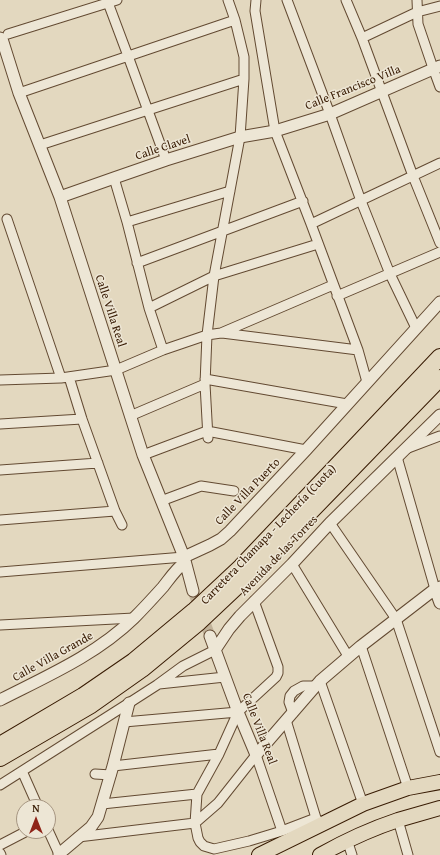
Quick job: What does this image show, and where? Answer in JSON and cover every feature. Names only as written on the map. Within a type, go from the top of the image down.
[{"type":"highway","name":"Carretera Chamapa - Lechería (Cuota)","points":[[0,745],[89,692],[134,661],[194,611],[241,567],[440,357]]},
{"type":"highway","name":"Carretera Chamapa - Lechería (Cuota)","points":[[0,758],[91,705],[142,669],[199,622],[250,574],[440,378]]},
{"type":"main road","points":[[259,855],[319,821],[408,788],[440,782]]},
{"type":"main road","points":[[320,855],[347,840],[398,820],[440,808]]},
{"type":"street","points":[[208,435],[205,382],[207,335],[214,276],[240,137],[244,79],[244,57],[228,0]]},
{"type":"street","points":[[256,0],[255,11],[275,131],[358,350],[367,382]]},
{"type":"street","points":[[287,0],[390,274],[416,328],[440,302]]},
{"type":"street","points":[[346,0],[362,38],[413,176],[440,242]]},
{"type":"street","points":[[417,0],[418,24],[436,67],[440,87]]},
{"type":"street","points":[[3,37],[110,1],[128,56],[166,160]]},
{"type":"street","points":[[362,38],[417,12],[440,6]]},
{"type":"street","points":[[19,92],[234,20]]},
{"type":"street","name":"Calle Villa Real","points":[[3,37],[19,92],[60,197],[143,455],[184,559],[193,591]]},
{"type":"street","name":"Calle Francisco Villa","points":[[275,131],[330,114],[436,67]]},
{"type":"street","points":[[40,145],[244,79]]},
{"type":"street","name":"Calle Clavel","points":[[60,197],[166,160],[240,137],[275,131]]},
{"type":"street","points":[[311,224],[440,163]]},
{"type":"street","points":[[114,178],[149,308],[163,350]]},
{"type":"street","points":[[127,222],[230,191]]},
{"type":"street","points":[[137,263],[303,202]]},
{"type":"street","points":[[7,219],[65,378],[82,419],[115,511],[122,525]]},
{"type":"street","points":[[149,308],[214,276],[318,244]]},
{"type":"street","points":[[337,296],[440,252]]},
{"type":"street","points":[[0,380],[65,378],[116,370],[163,350],[207,335],[221,333],[333,285]]},
{"type":"street","name":"Calle Villa Puerto","points":[[184,559],[221,539],[230,531],[306,450],[416,328]]},
{"type":"street","points":[[221,333],[358,350]]},
{"type":"street","points":[[130,416],[205,382],[347,404]]},
{"type":"street","name":"Avenida de las Torres","points":[[215,650],[228,629],[254,601],[292,564],[330,522],[440,415]]},
{"type":"street","points":[[0,424],[82,419]]},
{"type":"street","points":[[143,455],[208,435],[306,450]]},
{"type":"street","points":[[440,436],[401,453],[438,588],[440,603]]},
{"type":"street","points":[[0,470],[98,463]]},
{"type":"street","name":"Calle Villa Puerto","points":[[161,501],[201,486],[234,491]]},
{"type":"street","points":[[0,520],[115,511]]},
{"type":"street","points":[[330,522],[396,619],[440,752]]},
{"type":"street","points":[[0,572],[184,559]]},
{"type":"street","name":"Calle Villa Grande","points":[[0,700],[83,658],[105,643],[134,618],[163,587],[184,559]]},
{"type":"street","points":[[292,564],[348,656]]},
{"type":"street","points":[[78,837],[195,823],[218,803],[256,755],[317,684],[360,646],[438,588]]},
{"type":"street","points":[[254,601],[278,667],[278,673],[276,677],[238,712],[219,754],[197,794],[195,823],[198,838],[204,846],[214,849],[249,841],[319,821],[290,716]]},
{"type":"street","name":"Calle Villa Grande","points":[[0,624],[134,618]]},
{"type":"street","name":"Calle Villa Real","points":[[210,636],[238,712],[256,755],[282,831]]},
{"type":"street","points":[[360,646],[408,788]]},
{"type":"street","points":[[0,785],[157,685],[183,666],[215,650]]},
{"type":"street","points":[[157,685],[225,677]]},
{"type":"street","points":[[317,684],[363,804]]},
{"type":"street","points":[[52,839],[59,854],[91,827],[98,817],[129,703]]},
{"type":"street","points":[[124,722],[238,712]]},
{"type":"street","points":[[95,774],[112,770],[219,754]]},
{"type":"street","points":[[22,771],[34,799]]},
{"type":"street","points":[[102,804],[197,794]]},
{"type":"street","points":[[398,820],[408,855]]},
{"type":"street","points":[[0,845],[16,837]]},
{"type":"street","points":[[347,840],[352,855]]},
{"type":"tunnel","points":[[193,591],[210,636]]}]
